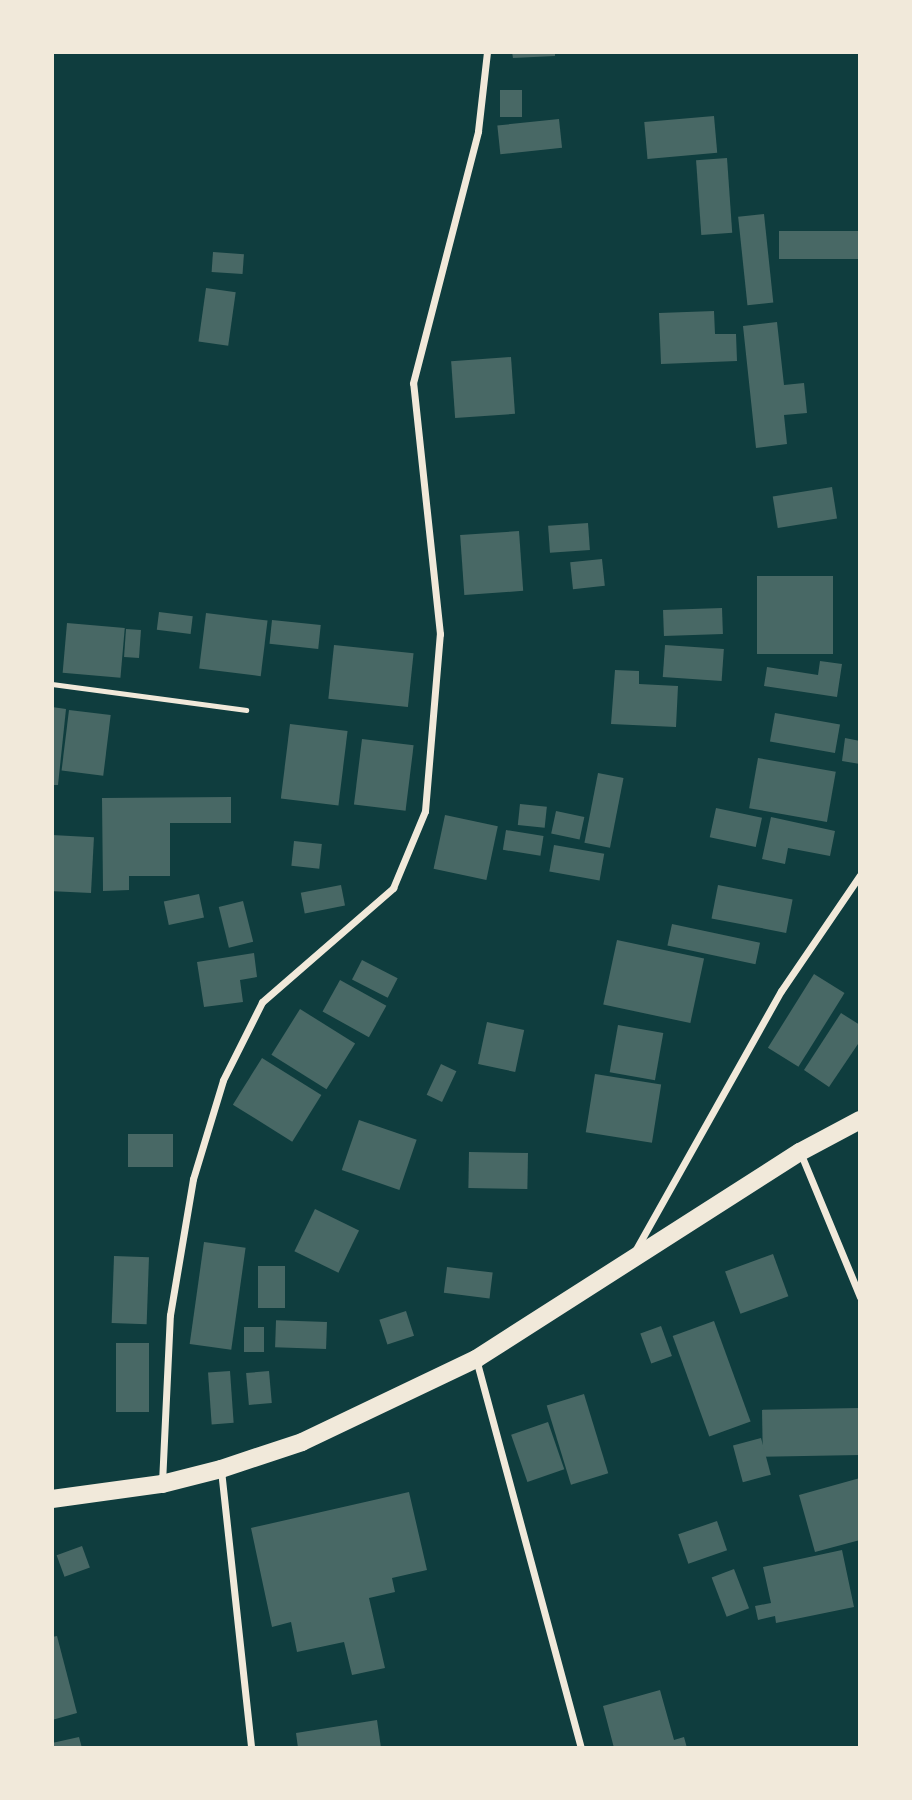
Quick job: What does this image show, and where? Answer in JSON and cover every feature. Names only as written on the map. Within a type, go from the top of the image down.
[{"type":"main road","points":[[52,1499],[162,1484],[221,1469],[302,1442],[476,1359],[800,1152],[859,1120]]},
{"type":"street","points":[[162,1484],[170,1315],[193,1179],[223,1080],[262,1002],[393,888],[425,811],[440,634],[413,383],[478,131],[487,52]]},
{"type":"street","points":[[630,1260],[781,991],[859,875]]},
{"type":"street","points":[[800,1152],[859,1297]]},
{"type":"street","points":[[476,1359],[581,1748]]},
{"type":"street","points":[[221,1469],[251,1748]]},
{"type":"path","points":[[52,684],[246,709]]},
{"type":"building","points":[[512,52],[555,52],[555,56],[513,58]]},
{"type":"building","points":[[500,90],[522,90],[522,117],[500,117]]},
{"type":"building","points":[[714,116],[717,153],[647,159],[644,122]]},
{"type":"building","points":[[559,119],[562,148],[500,154],[497,125]]},
{"type":"building","points":[[727,158],[732,233],[701,235],[696,160]]},
{"type":"building","points":[[764,214],[773,303],[747,305],[738,217]]},
{"type":"building","points":[[779,231],[860,231],[860,259],[779,259]]},
{"type":"building","points":[[213,252],[244,254],[243,274],[212,272]]},
{"type":"building","points":[[206,288],[236,292],[228,346],[198,341]]},
{"type":"building","points":[[714,311],[715,334],[736,334],[737,361],[661,364],[659,313]]},
{"type":"building","points":[[777,322],[784,385],[804,383],[807,413],[784,415],[787,444],[756,448],[743,326]]},
{"type":"building","points":[[511,357],[515,414],[455,418],[451,361]]},
{"type":"building","points":[[832,487],[837,519],[778,528],[773,496]]},
{"type":"building","points":[[588,523],[590,550],[550,553],[548,526]]},
{"type":"building","points":[[519,531],[523,591],[464,595],[460,535]]},
{"type":"building","points":[[602,559],[605,586],[573,589],[570,562]]},
{"type":"building","points":[[757,576],[833,576],[833,654],[757,654]]},
{"type":"building","points":[[722,608],[723,634],[664,636],[663,610]]},
{"type":"building","points":[[159,612],[193,616],[191,634],[157,630]]},
{"type":"building","points":[[206,613],[268,621],[261,676],[199,669]]},
{"type":"building","points":[[272,620],[321,625],[318,649],[269,644]]},
{"type":"building","points":[[67,623],[125,628],[120,678],[63,673]]},
{"type":"building","points":[[126,629],[141,630],[139,658],[124,657]]},
{"type":"building","points":[[334,645],[414,653],[408,707],[328,699]]},
{"type":"building","points":[[665,645],[724,649],[722,681],[663,677]]},
{"type":"building","points":[[820,661],[842,664],[837,697],[764,686],[767,667],[818,675]]},
{"type":"building","points":[[615,670],[639,671],[639,684],[678,686],[676,727],[611,724]]},
{"type":"building","points":[[52,707],[66,709],[58,785],[52,785]]},
{"type":"building","points":[[69,710],[111,715],[103,776],[62,771]]},
{"type":"building","points":[[775,713],[840,724],[835,753],[770,742]]},
{"type":"building","points":[[290,724],[348,731],[338,806],[281,798]]},
{"type":"building","points":[[845,738],[860,741],[860,764],[842,761]]},
{"type":"building","points":[[362,739],[414,745],[406,811],[354,805]]},
{"type":"building","points":[[758,758],[836,772],[827,822],[749,808]]},
{"type":"building","points":[[598,773],[624,778],[610,848],[584,843]]},
{"type":"building","points":[[231,797],[231,823],[170,823],[170,876],[129,876],[129,890],[103,891],[102,798]]},
{"type":"building","points":[[520,804],[547,807],[545,828],[518,825]]},
{"type":"building","points":[[716,808],[762,818],[756,847],[710,837]]},
{"type":"building","points":[[556,811],[584,817],[580,840],[551,833]]},
{"type":"building","points":[[445,815],[498,826],[486,880],[434,869]]},
{"type":"building","points":[[771,817],[835,831],[830,856],[788,848],[785,864],[762,859]]},
{"type":"building","points":[[506,830],[544,836],[540,856],[503,850]]},
{"type":"building","points":[[52,835],[94,837],[91,893],[52,891]]},
{"type":"building","points":[[294,841],[322,844],[319,869],[291,866]]},
{"type":"building","points":[[554,845],[604,854],[600,880],[549,872]]},
{"type":"building","points":[[341,885],[345,906],[305,913],[301,893]]},
{"type":"building","points":[[718,885],[793,900],[786,933],[712,918]]},
{"type":"building","points":[[199,894],[204,917],[169,925],[164,901]]},
{"type":"building","points":[[243,901],[253,942],[229,948],[219,907]]},
{"type":"building","points":[[672,924],[760,943],[755,964],[667,946]]},
{"type":"building","points":[[617,940],[704,959],[690,1023],[603,1005]]},
{"type":"building","points":[[254,953],[257,977],[240,980],[243,1002],[204,1007],[197,962]]},
{"type":"building","points":[[362,960],[398,978],[388,998],[352,980]]},
{"type":"building","points":[[814,974],[845,993],[798,1067],[768,1048]]},
{"type":"building","points":[[340,980],[386,1006],[369,1037],[323,1011]]},
{"type":"building","points":[[300,1009],[355,1043],[327,1089],[271,1055]]},
{"type":"building","points":[[841,1013],[860,1025],[860,1041],[829,1087],[804,1070]]},
{"type":"building","points":[[487,1022],[524,1030],[515,1072],[478,1064]]},
{"type":"building","points":[[618,1025],[663,1033],[655,1080],[610,1072]]},
{"type":"building","points":[[262,1058],[321,1095],[292,1142],[233,1105]]},
{"type":"building","points":[[441,1064],[456,1071],[442,1102],[427,1095]]},
{"type":"building","points":[[595,1074],[661,1084],[652,1143],[586,1132]]},
{"type":"building","points":[[359,1120],[417,1140],[399,1190],[342,1170]]},
{"type":"building","points":[[128,1134],[173,1134],[173,1167],[128,1167]]},
{"type":"building","points":[[469,1152],[528,1153],[527,1189],[468,1188]]},
{"type":"building","points":[[315,1209],[359,1230],[338,1273],[294,1251]]},
{"type":"building","points":[[204,1242],[246,1248],[231,1350],[190,1344]]},
{"type":"building","points":[[773,1254],[788,1296],[740,1314],[725,1271]]},
{"type":"building","points":[[114,1256],[149,1257],[147,1324],[112,1323]]},
{"type":"building","points":[[258,1266],[285,1266],[285,1308],[258,1308]]},
{"type":"building","points":[[447,1267],[493,1273],[489,1298],[444,1293]]},
{"type":"building","points":[[406,1311],[414,1336],[387,1344],[379,1320]]},
{"type":"building","points":[[276,1320],[327,1322],[326,1349],[275,1347]]},
{"type":"building","points":[[714,1321],[751,1422],[709,1437],[673,1336]]},
{"type":"building","points":[[661,1326],[672,1356],[651,1364],[640,1334]]},
{"type":"building","points":[[244,1327],[264,1327],[264,1352],[244,1352]]},
{"type":"building","points":[[116,1343],[149,1343],[149,1412],[116,1412]]},
{"type":"building","points":[[230,1371],[234,1423],[212,1424],[208,1373]]},
{"type":"building","points":[[269,1371],[272,1403],[249,1405],[246,1373]]},
{"type":"building","points":[[584,1394],[608,1473],[571,1485],[547,1405]]},
{"type":"building","points":[[859,1408],[860,1455],[763,1457],[762,1410]]},
{"type":"building","points":[[548,1422],[564,1469],[527,1482],[511,1435]]},
{"type":"building","points":[[761,1438],[771,1475],[743,1482],[733,1446]]},
{"type":"building","points":[[860,1478],[860,1540],[815,1552],[799,1495]]},
{"type":"building","points":[[409,1492],[427,1570],[392,1578],[395,1592],[369,1598],[385,1668],[352,1675],[344,1642],[297,1652],[291,1622],[272,1627],[251,1528]]},
{"type":"building","points":[[717,1521],[727,1550],[688,1564],[678,1534]]},
{"type":"building","points":[[82,1546],[90,1568],[64,1577],[57,1555]]},
{"type":"building","points":[[842,1550],[854,1607],[776,1623],[775,1616],[758,1620],[755,1606],[771,1603],[763,1567]]},
{"type":"building","points":[[734,1569],[749,1608],[727,1617],[712,1578]]},
{"type":"building","points":[[57,1636],[77,1713],[52,1720],[52,1637]]},
{"type":"building","points":[[660,1690],[674,1740],[684,1737],[687,1748],[614,1748],[603,1706]]},
{"type":"building","points":[[377,1720],[381,1748],[298,1748],[296,1733]]},
{"type":"building","points":[[79,1737],[82,1748],[52,1748],[52,1743]]}]
